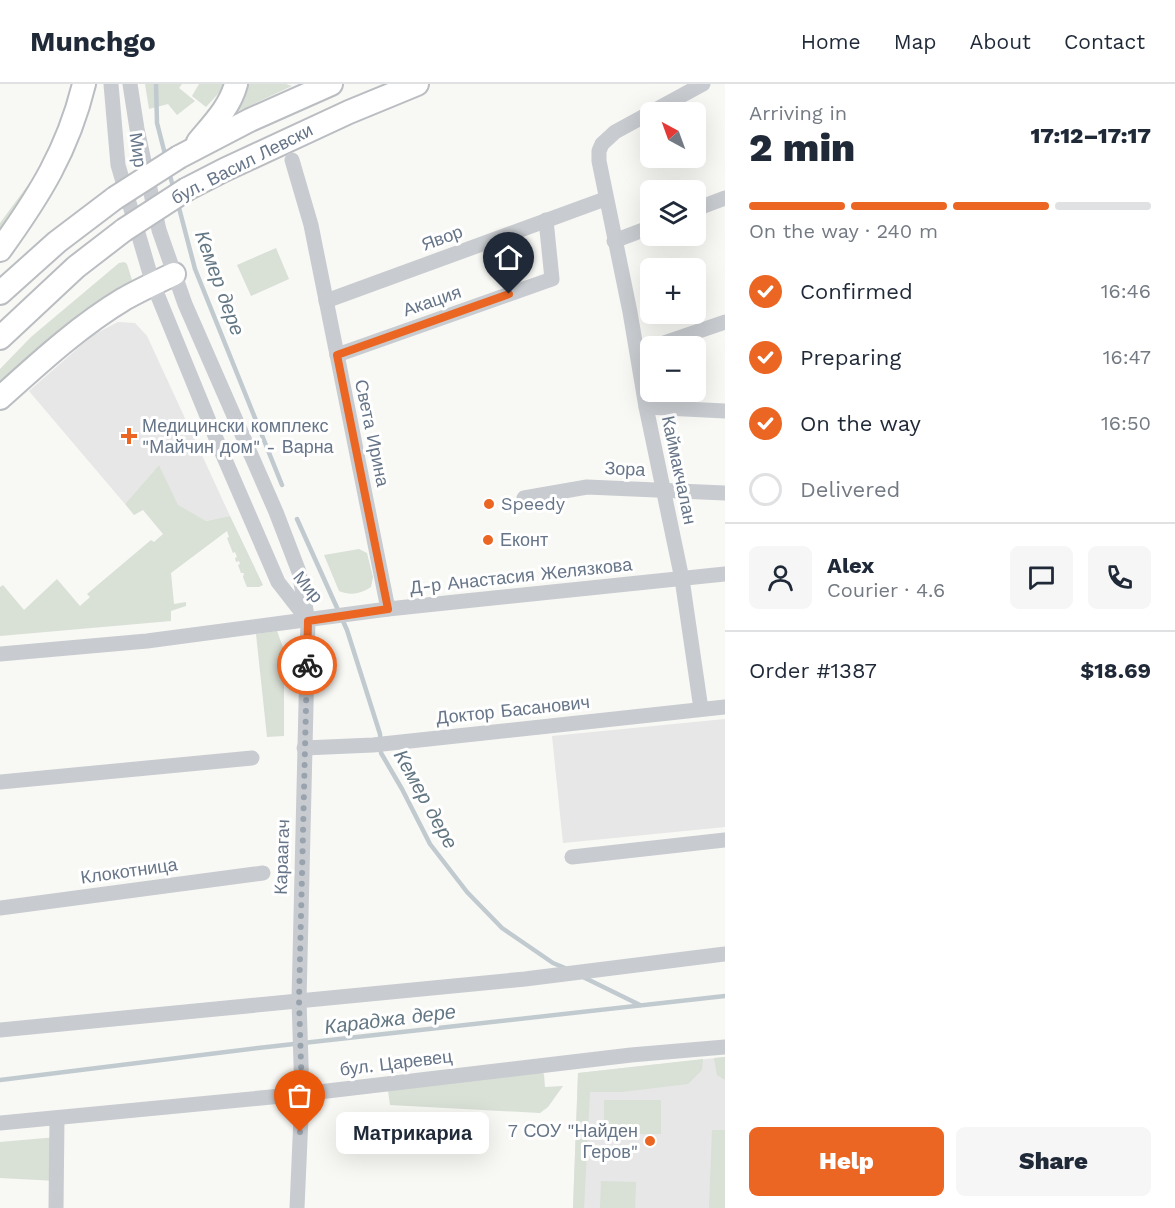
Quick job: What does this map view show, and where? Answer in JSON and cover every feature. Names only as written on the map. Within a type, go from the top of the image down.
[{"type":"highway","points":[[0,250],[49,177],[66,142],[84,84]]},
{"type":"highway","points":[[185,154],[223,111],[231,100],[236,84]]},
{"type":"highway","name":"бул. Васил Левски","points":[[0,293],[57,242],[116,198],[185,154],[250,120],[331,84]]},
{"type":"highway","name":"бул. Васил Левски","points":[[0,338],[76,267],[124,230],[188,189],[224,170],[290,150],[417,84]]},
{"type":"highway","points":[[0,398],[86,326],[124,299],[174,274]]},
{"type":"street","name":"Мир","points":[[111,84],[118,165],[153,284],[278,582],[308,621]]},
{"type":"street","name":"Мир","points":[[130,84],[137,129],[159,230],[174,274],[280,522],[299,572],[308,621]]},
{"type":"street","name":"Каймакчалан","points":[[644,336],[614,241],[599,151],[602,144],[615,132],[703,84]]},
{"type":"street","name":"Света Ирина","points":[[290,150],[311,225],[388,609]]},
{"type":"street","points":[[706,205],[725,198]]},
{"type":"street","name":"Явор","points":[[326,301],[606,199]]},
{"type":"street","name":"Акация","points":[[337,355],[552,279],[546,220]]},
{"type":"street","points":[[614,241],[640,231]]},
{"type":"street","points":[[685,336],[725,322]]},
{"type":"street","name":"Каймакчалан","points":[[646,402],[682,579],[701,710]]},
{"type":"street","points":[[646,407],[725,411]]},
{"type":"street","name":"Зора","points":[[524,498],[588,487],[725,493]]},
{"type":"street","name":"Д-р Анастасия Желязкова","points":[[0,654],[147,641],[388,609],[725,574]]},
{"type":"street","name":"Караагач","points":[[297,1208],[302,1094],[299,1000],[308,621]]},
{"type":"street","name":"Доктор Басанович","points":[[304,748],[379,744],[725,707]]},
{"type":"street","points":[[0,782],[252,758]]},
{"type":"street","points":[[572,857],[725,840]]},
{"type":"street","name":"Клокотница","points":[[0,908],[262,873]]},
{"type":"street","points":[[0,1030],[543,977],[725,954]]},
{"type":"street","name":"бул. Царевец","points":[[0,1123],[302,1094],[621,1056],[725,1047]]},
{"type":"street","points":[[56,1208],[57,1118]]},
{"type":"shaded area","points":[[145,84],[182,84],[179,88],[195,101],[177,115],[168,104],[149,109]]},
{"type":"shaded area","points":[[199,84],[227,84],[206,107],[192,96]]},
{"type":"shaded area","points":[[244,84],[286,84],[292,86],[230,115]]},
{"type":"shaded area","points":[[42,166],[0,240],[0,223]]},
{"type":"shaded area","points":[[276,248],[289,279],[251,296],[237,265]]},
{"type":"shaded area","points":[[119,263],[127,264],[132,280],[117,290],[118,298],[0,391],[0,369],[31,337]]},
{"type":"shaded area","name":"Медицински комплекс \"Майчин дом\" - Варна","points":[[118,322],[135,323],[147,336],[230,516],[206,521],[178,506],[159,465],[125,504],[29,391],[93,335]]},
{"type":"shaded area","points":[[159,465],[178,505],[206,521],[230,516],[263,585],[247,587],[243,577],[244,573],[241,573],[239,561],[236,562],[237,557],[227,538],[229,537],[227,531],[171,573],[174,604],[186,602],[186,606],[171,611],[171,621],[0,636],[0,587],[3,585],[24,610],[57,579],[80,606],[90,597],[87,594],[151,540],[154,542],[163,534],[143,510],[134,515],[125,504]]},
{"type":"shaded area","points":[[359,549],[367,553],[373,577],[371,587],[355,593],[339,591],[324,555]]},
{"type":"shaded area","points":[[277,631],[284,650],[284,736],[267,737],[256,634]]},
{"type":"shaded area","points":[[725,719],[725,827],[563,843],[552,736]]},
{"type":"shaded area","name":"7 СОУ \"Найден Геров\"","points":[[725,1057],[725,1208],[573,1208],[578,1073]]},
{"type":"shaded area","points":[[725,1057],[725,1080],[717,1075],[714,1058]]},
{"type":"shaded area","points":[[703,1059],[702,1070],[688,1084],[621,1092],[590,1092],[584,1208],[573,1208],[578,1073]]},
{"type":"shaded area","points":[[534,1066],[544,1074],[545,1087],[563,1086],[548,1107],[540,1113],[390,1105],[387,1084]]},
{"type":"shaded area","points":[[604,1100],[661,1100],[661,1134],[604,1134]]},
{"type":"shaded area","points":[[712,1130],[725,1130],[725,1208],[709,1208]]},
{"type":"shaded area","points":[[57,1137],[57,1181],[0,1178],[0,1142]]},
{"type":"shaded area","points":[[601,1181],[636,1182],[635,1208],[600,1208]]},
{"type":"waterway","name":"Кемер дере","points":[[156,84],[157,123],[166,158]]},
{"type":"waterway","name":"Кемер дере","points":[[169,172],[174,190]]},
{"type":"waterway","name":"Кемер дере","points":[[178,204],[195,269],[282,485]]},
{"type":"waterway","name":"Кемер дере","points":[[297,519],[347,630],[380,734],[381,753],[430,844],[467,892],[502,928],[553,963],[565,968]]},
{"type":"waterway","name":"Кемер дере","points":[[583,977],[640,1005]]},
{"type":"waterway","name":"Караджа дере","points":[[0,1080],[258,1048],[725,996]]},
{"type":"way so far","points":[[300,1132],[302,1094],[299,1000],[301,863],[307,665]]},
{"type":"place","name":"Медицински комплекс \"Майчин дом\" - Варна","points":[[129,436]]},
{"type":"place","name":"Speedy","points":[[489,504]]},
{"type":"place","name":"Еконт","points":[[488,540]]},
{"type":"place","name":"Матрикариа","points":[[300,1132]]},
{"type":"place","name":"7 СОУ \"Найден Геров\"","points":[[650,1141]]},
{"type":"route","points":[[307,665],[308,621],[388,609],[337,355],[509,294]]}]
